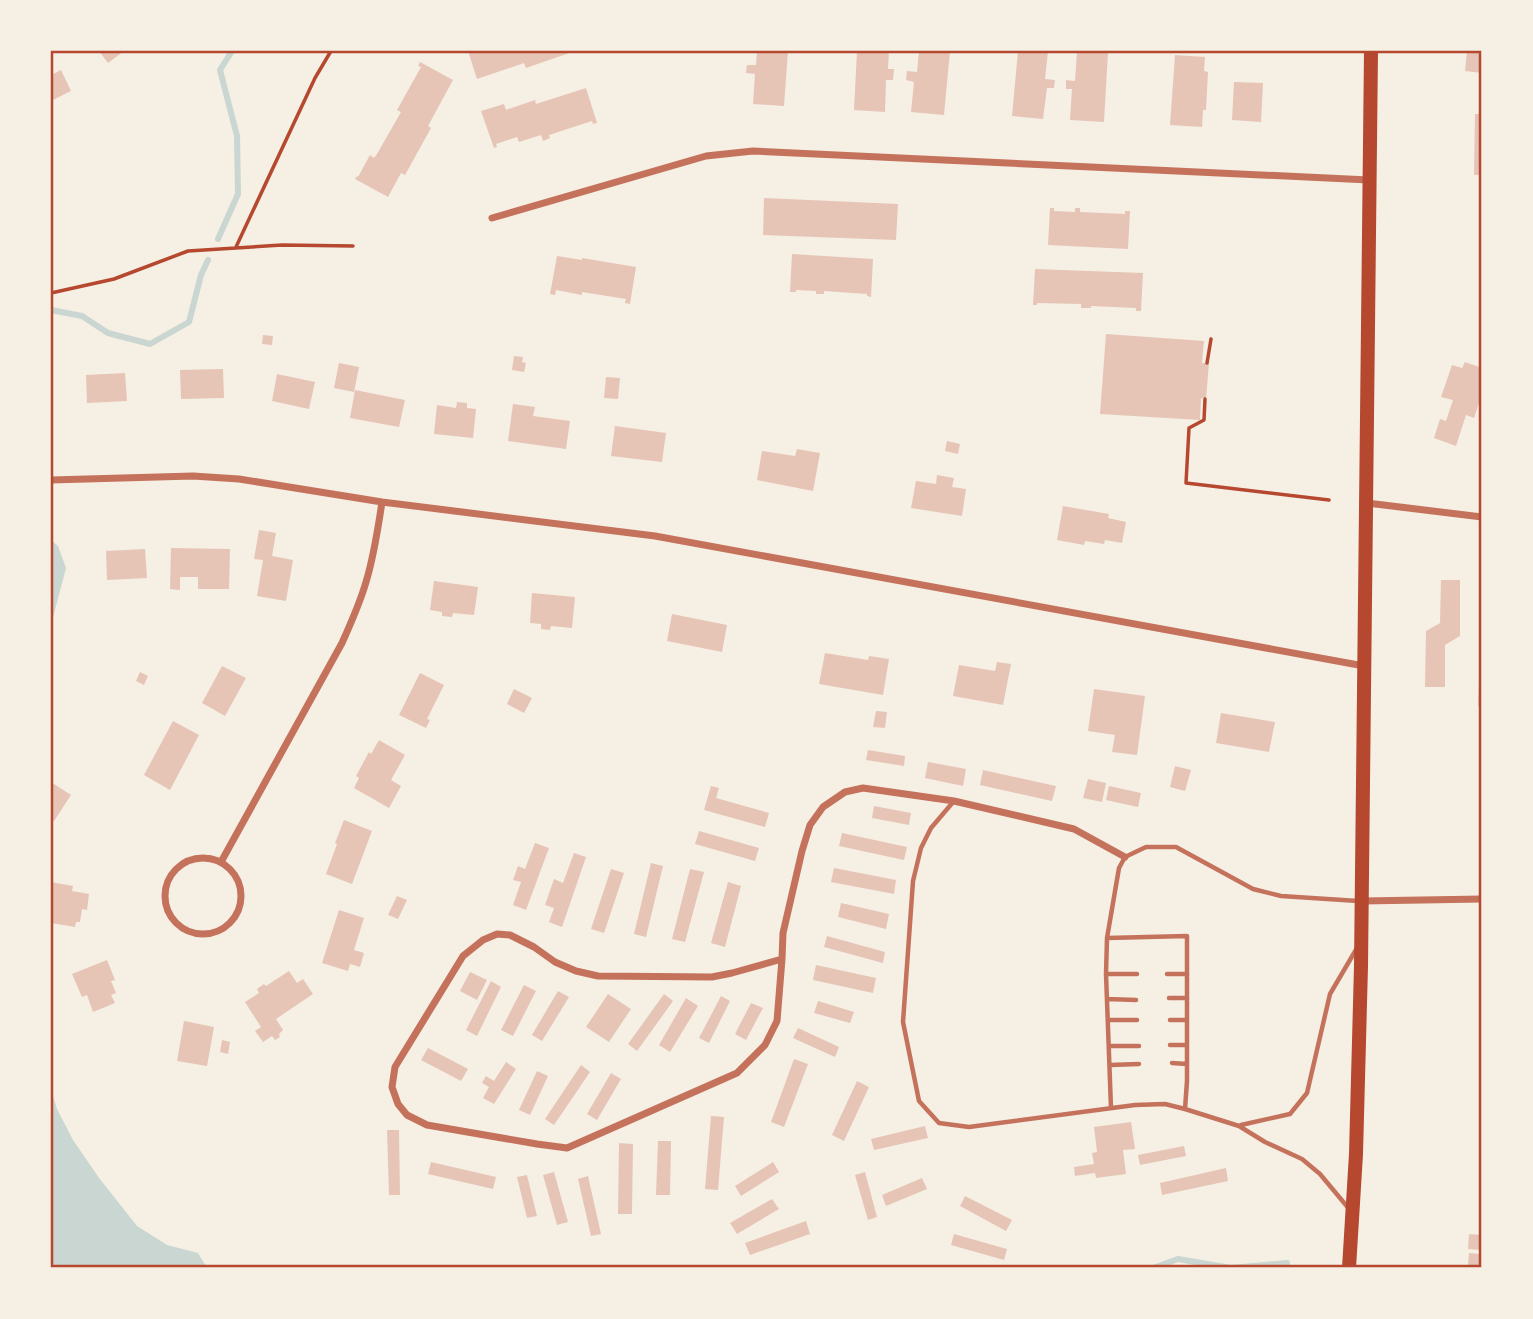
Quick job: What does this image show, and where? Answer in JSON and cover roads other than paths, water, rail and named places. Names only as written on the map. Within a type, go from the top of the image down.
[{"type":"main road","points":[[1349,1268],[1356,1154],[1362,901],[1371,51]]},
{"type":"street","points":[[492,218],[706,156],[753,151],[1369,180]]},
{"type":"street","points":[[51,480],[193,476],[239,479],[382,502],[655,537],[1364,666]]},
{"type":"street","points":[[221,862],[342,643],[366,582],[376,543],[382,502]]},
{"type":"street","points":[[1367,503],[1482,517]]},
{"type":"street","points":[[782,960],[712,977],[598,976],[576,971],[510,935],[497,934],[483,940],[463,956],[395,1067],[393,1087],[398,1104],[407,1115],[427,1125],[567,1148],[737,1073],[765,1045],[777,1021],[782,960],[783,933],[810,825],[822,807],[845,792],[863,788],[954,801],[1074,829],[1125,857]]},
{"type":"street","points":[[198,858],[221,862],[238,879],[241,903],[237,914],[230,923],[209,934],[186,930],[169,913],[166,890],[170,878],[177,869],[198,858]]},
{"type":"street","points":[[1362,901],[1482,899]]},
{"type":"lane","points":[[954,801],[931,828],[920,848],[913,881],[903,1022],[919,1101],[939,1122],[969,1127],[1111,1108],[1165,1104],[1239,1126],[1265,1142],[1302,1159],[1320,1174],[1352,1213]]},
{"type":"lane","points":[[1111,1108],[1107,938],[1119,868],[1125,857],[1146,847],[1176,847],[1253,890],[1281,896],[1362,901]]},
{"type":"lane","points":[[1107,938],[1187,936],[1185,1109]]},
{"type":"lane","points":[[1239,1126],[1290,1114],[1307,1093],[1330,993],[1361,941]]},
{"type":"lane","points":[[1106,974],[1137,974]]},
{"type":"lane","points":[[1167,974],[1187,974]]},
{"type":"lane","points":[[1169,998],[1187,998]]},
{"type":"lane","points":[[1107,999],[1136,1000]]},
{"type":"lane","points":[[1108,1020],[1137,1020]]},
{"type":"lane","points":[[1170,1020],[1187,1020]]},
{"type":"lane","points":[[1170,1045],[1187,1045]]},
{"type":"lane","points":[[1109,1046],[1139,1046]]},
{"type":"lane","points":[[1172,1063],[1187,1063]]},
{"type":"lane","points":[[1110,1065],[1139,1064]]},
{"type":"waterway","points":[[218,239],[238,194],[237,136],[220,70],[232,51]]},
{"type":"waterway","points":[[51,310],[82,316],[108,333],[150,344],[189,322],[201,275],[208,260]]},
{"type":"waterway","points":[[1153,1268],[1178,1259],[1231,1268],[1287,1263]]}]
